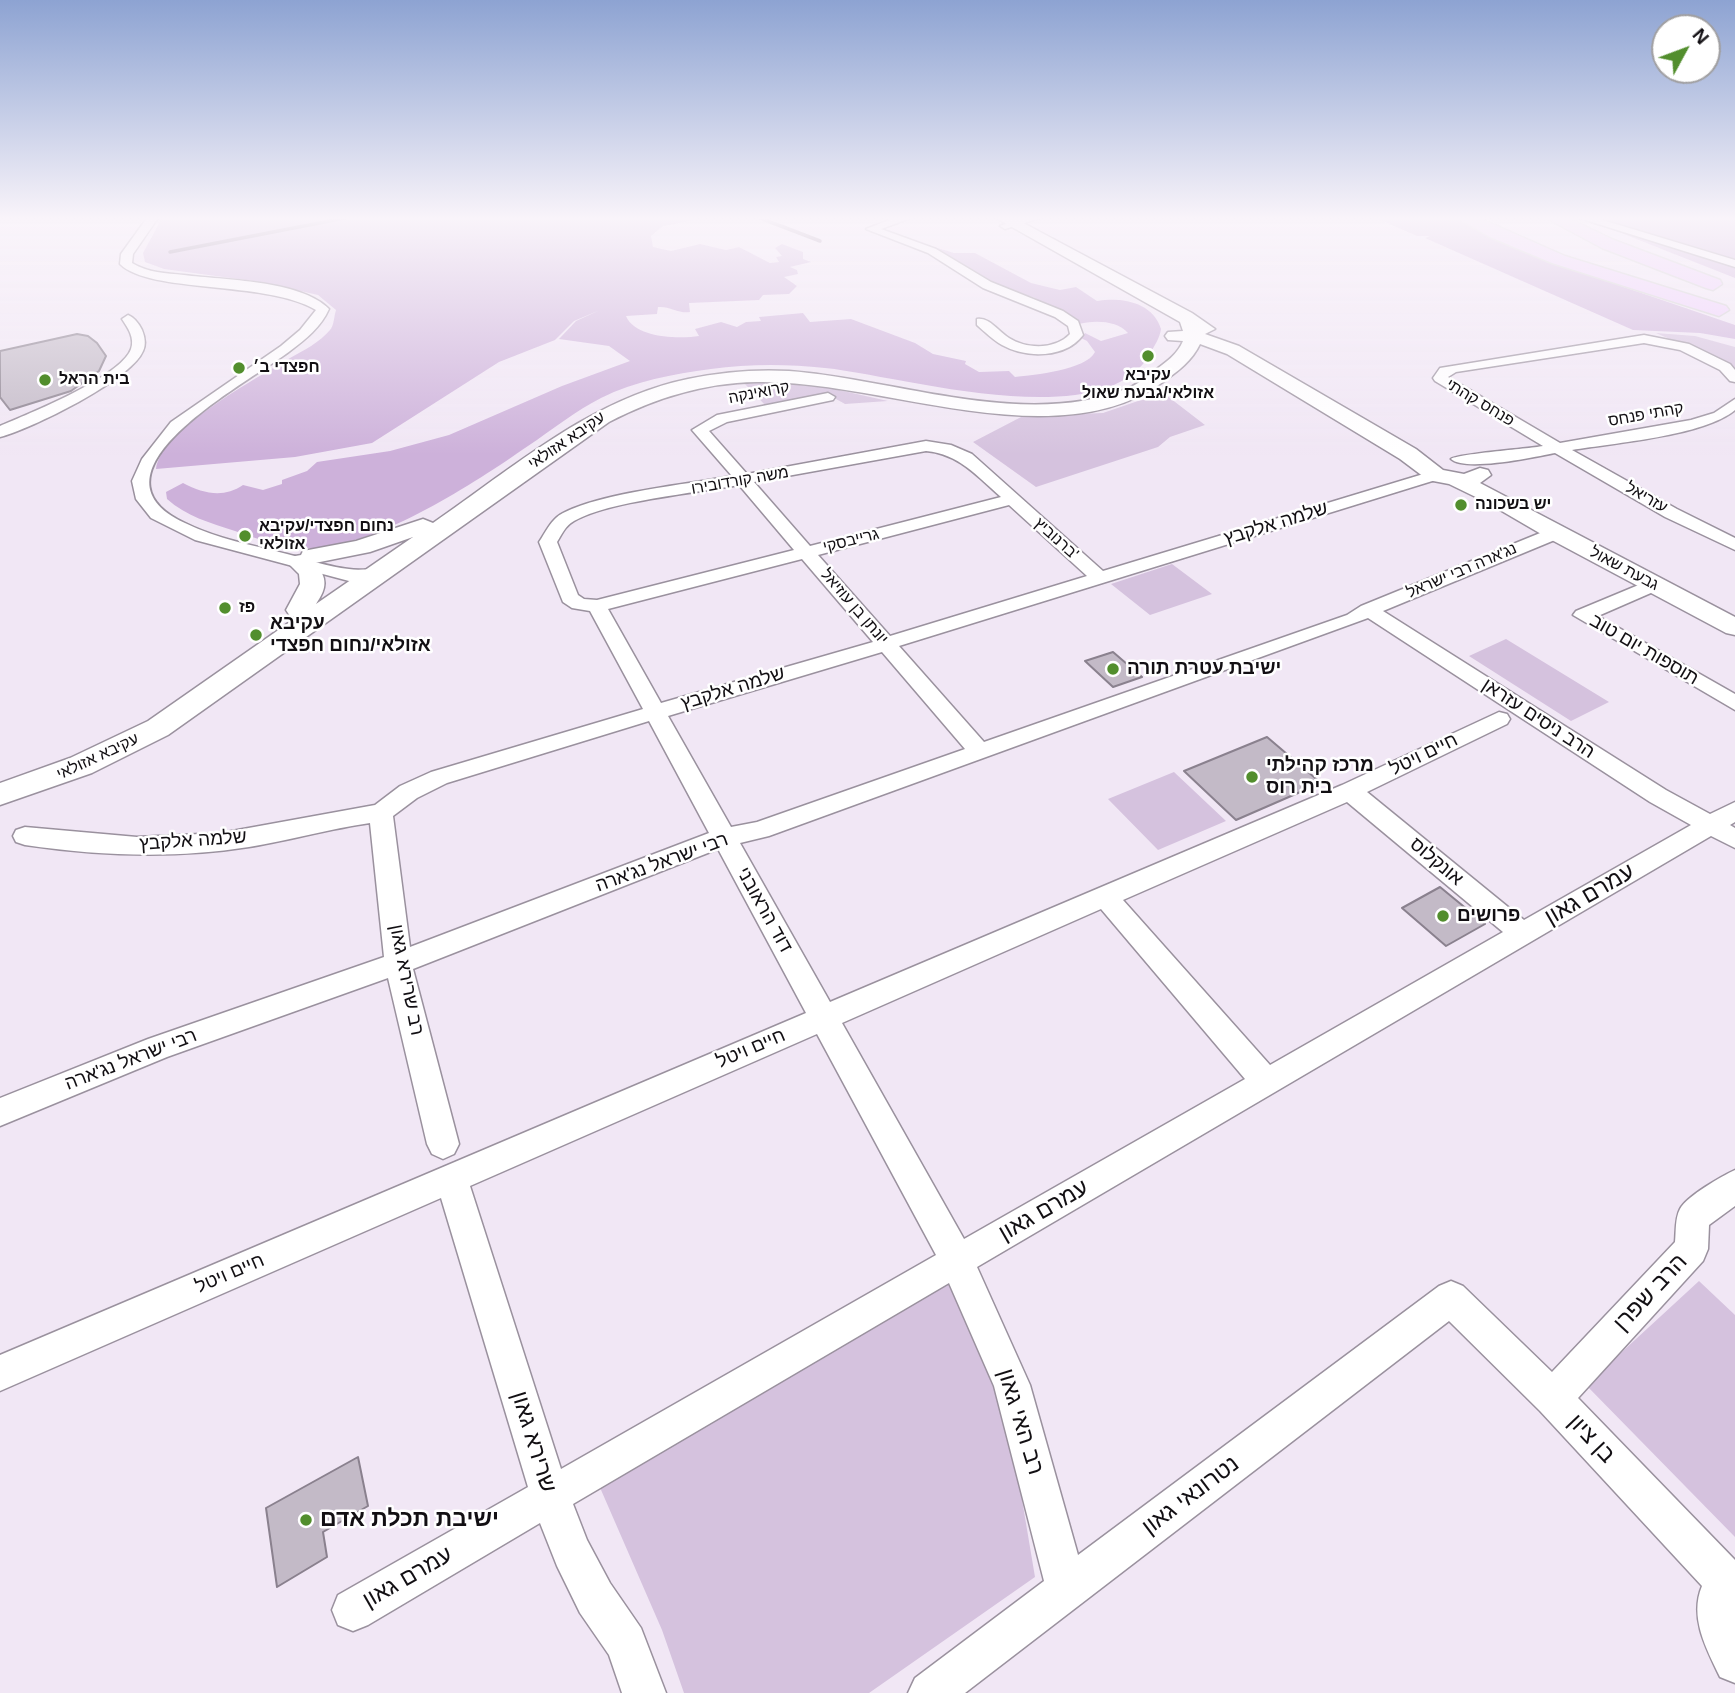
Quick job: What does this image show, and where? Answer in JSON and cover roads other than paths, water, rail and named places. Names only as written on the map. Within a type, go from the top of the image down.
[{"type":"main road","points":[[1685,297],[1730,310]]},
{"type":"main road","points":[[1692,297],[1730,310]]},
{"type":"main road","points":[[1700,297],[1730,310]]},
{"type":"street","points":[[295,297],[315,302],[323,309],[323,314],[315,325],[171,429],[141,476],[140,488],[145,499],[162,517],[197,535],[269,555],[305,559],[362,572]]},
{"type":"street","points":[[981,322],[1008,344],[1028,349],[1063,345],[1073,341],[1077,335],[1074,324],[1059,314],[1017,297]]},
{"type":"street","points":[[1138,297],[1163,311],[1185,343],[1202,353],[1241,357]]},
{"type":"street","points":[[1149,297],[1186,317],[1241,357]]},
{"type":"street","points":[[1185,343],[1192,326],[1186,317]]},
{"type":"street","points":[[0,432],[79,395],[127,365],[135,355],[139,343],[136,327],[128,319]]},
{"type":"street","name":"פנחס קהתי","points":[[1559,448],[1456,390],[1440,378],[1445,371],[1453,368],[1633,340],[1653,340],[1684,347],[1708,357],[1735,378]]},
{"type":"street","name":"גבעת שאול","points":[[1185,343],[1241,357],[1309,384],[1456,469],[1556,533],[1735,627]]},
{"type":"street","name":"עקיבא אזולאי","points":[[0,794],[99,759],[158,728],[423,526],[597,410],[629,394],[665,383],[729,372],[801,371],[1016,403],[1073,402],[1104,397],[1132,386],[1185,343]]},
{"type":"street","name":"עקיבא אזולאי","points":[[0,777],[58,760],[132,727],[188,692],[299,610],[603,415],[634,400],[668,388],[733,378],[804,377],[984,405],[1056,410],[1097,406],[1124,399],[1159,380],[1185,343]]},
{"type":"street","name":"גבעת שאול","points":[[1241,357],[1345,416],[1456,469]]},
{"type":"street","name":"קרואינקה","points":[[700,430],[722,418],[828,397]]},
{"type":"street","name":"קהתי פנחס","points":[[1559,448],[1693,424],[1719,416],[1735,404]]},
{"type":"street","points":[[1345,416],[1374,422]]},
{"type":"street","name":"יונתן בן עוזיאל","points":[[700,430],[980,752]]},
{"type":"street","name":"משה קורדובירו","points":[[597,606],[579,604],[570,598],[548,542],[568,517],[606,504],[744,481],[918,447],[937,446],[966,457],[1013,499]]},
{"type":"street","name":"פנחס קהתי","points":[[1456,469],[1559,448]]},
{"type":"street","name":"עזריאל","points":[[1559,448],[1671,513],[1735,545]]},
{"type":"street","name":"פנחס קהתי","points":[[1456,469],[1507,457]]},
{"type":"street","name":"שלמה אלקבץ","points":[[25,836],[102,845],[171,846],[249,838],[381,813],[401,795],[426,782],[1456,469]]},
{"type":"street","name":"גרייבסקי","points":[[597,606],[1013,499]]},
{"type":"street","name":"ברנוביץ'","points":[[1013,499],[1100,578]]},
{"type":"street","points":[[305,559],[361,547],[423,526]]},
{"type":"street","name":"נג'ארה רבי ישראל","points":[[1368,610],[1556,533]]},
{"type":"street","points":[[299,610],[312,592],[315,581],[305,559]]},
{"type":"street","name":"תוספות יום טוב","points":[[1653,585],[1583,615],[1735,702]]},
{"type":"street","name":"דוד הראובני","points":[[597,606],[957,1261]]},
{"type":"street","name":"רבי ישראל נג'ארה","points":[[0,1112],[158,1048],[398,963],[724,837],[760,830],[1305,636],[1368,610]]},
{"type":"street","name":"הרב ניסים עזראן","points":[[1368,610],[1658,796],[1722,832]]},
{"type":"street","name":"חיים ויטל","points":[[0,1373],[447,1161],[823,1018],[1350,791],[1499,719]]},
{"type":"street","name":"אונקלוס","points":[[1350,791],[1523,934]]},
{"type":"street","name":"עמרם גאון","points":[[353,1610],[1523,934],[1722,832],[1735,811]]},
{"type":"street","name":"רב שרירא גאון","points":[[381,813],[398,963],[447,1161]]},
{"type":"street","points":[[1105,896],[1266,1082]]},
{"type":"street","name":"שרירא גאון","points":[[447,1161],[550,1496],[571,1552],[595,1598],[626,1643],[644,1693]]},
{"type":"street","name":"הרב שפרן","points":[[1553,1398],[1691,1249],[1693,1217],[1735,1186]]},
{"type":"street","name":"רב האי גאון","points":[[957,1261],[1012,1385],[1067,1590]]},
{"type":"street","name":"בן ציון","points":[[1451,1298],[1553,1398],[1731,1582]]},
{"type":"street","name":"נטרונאי גאון","points":[[930,1693],[1451,1298]]},
{"type":"street","points":[[1731,1582],[1719,1597],[1717,1618],[1724,1642],[1735,1662]]},
{"type":"place","name":"עקיבא אזולאי/גבעת שאול","points":[[1148,356]]},
{"type":"place","name":"חפצדי ב׳","points":[[239,368]]},
{"type":"place","name":"בית הראל","points":[[45,380]]},
{"type":"place","name":"יש בשכונה","points":[[1461,505]]},
{"type":"place","name":"נחום חפצדי/עקיבא אזולאי","points":[[245,536]]},
{"type":"place","name":"פז","points":[[225,608]]},
{"type":"place","name":"עקיבא אזולאי/נחום חפצדי","points":[[256,635]]},
{"type":"place","name":"ישיבת עטרת תורה","points":[[1113,669]]},
{"type":"place","name":"מרכז קהילתי בית רוס","points":[[1252,777]]},
{"type":"place","name":"פרושים","points":[[1443,916]]},
{"type":"place","name":"ישיבת תכלת אדם","points":[[306,1520]]}]
